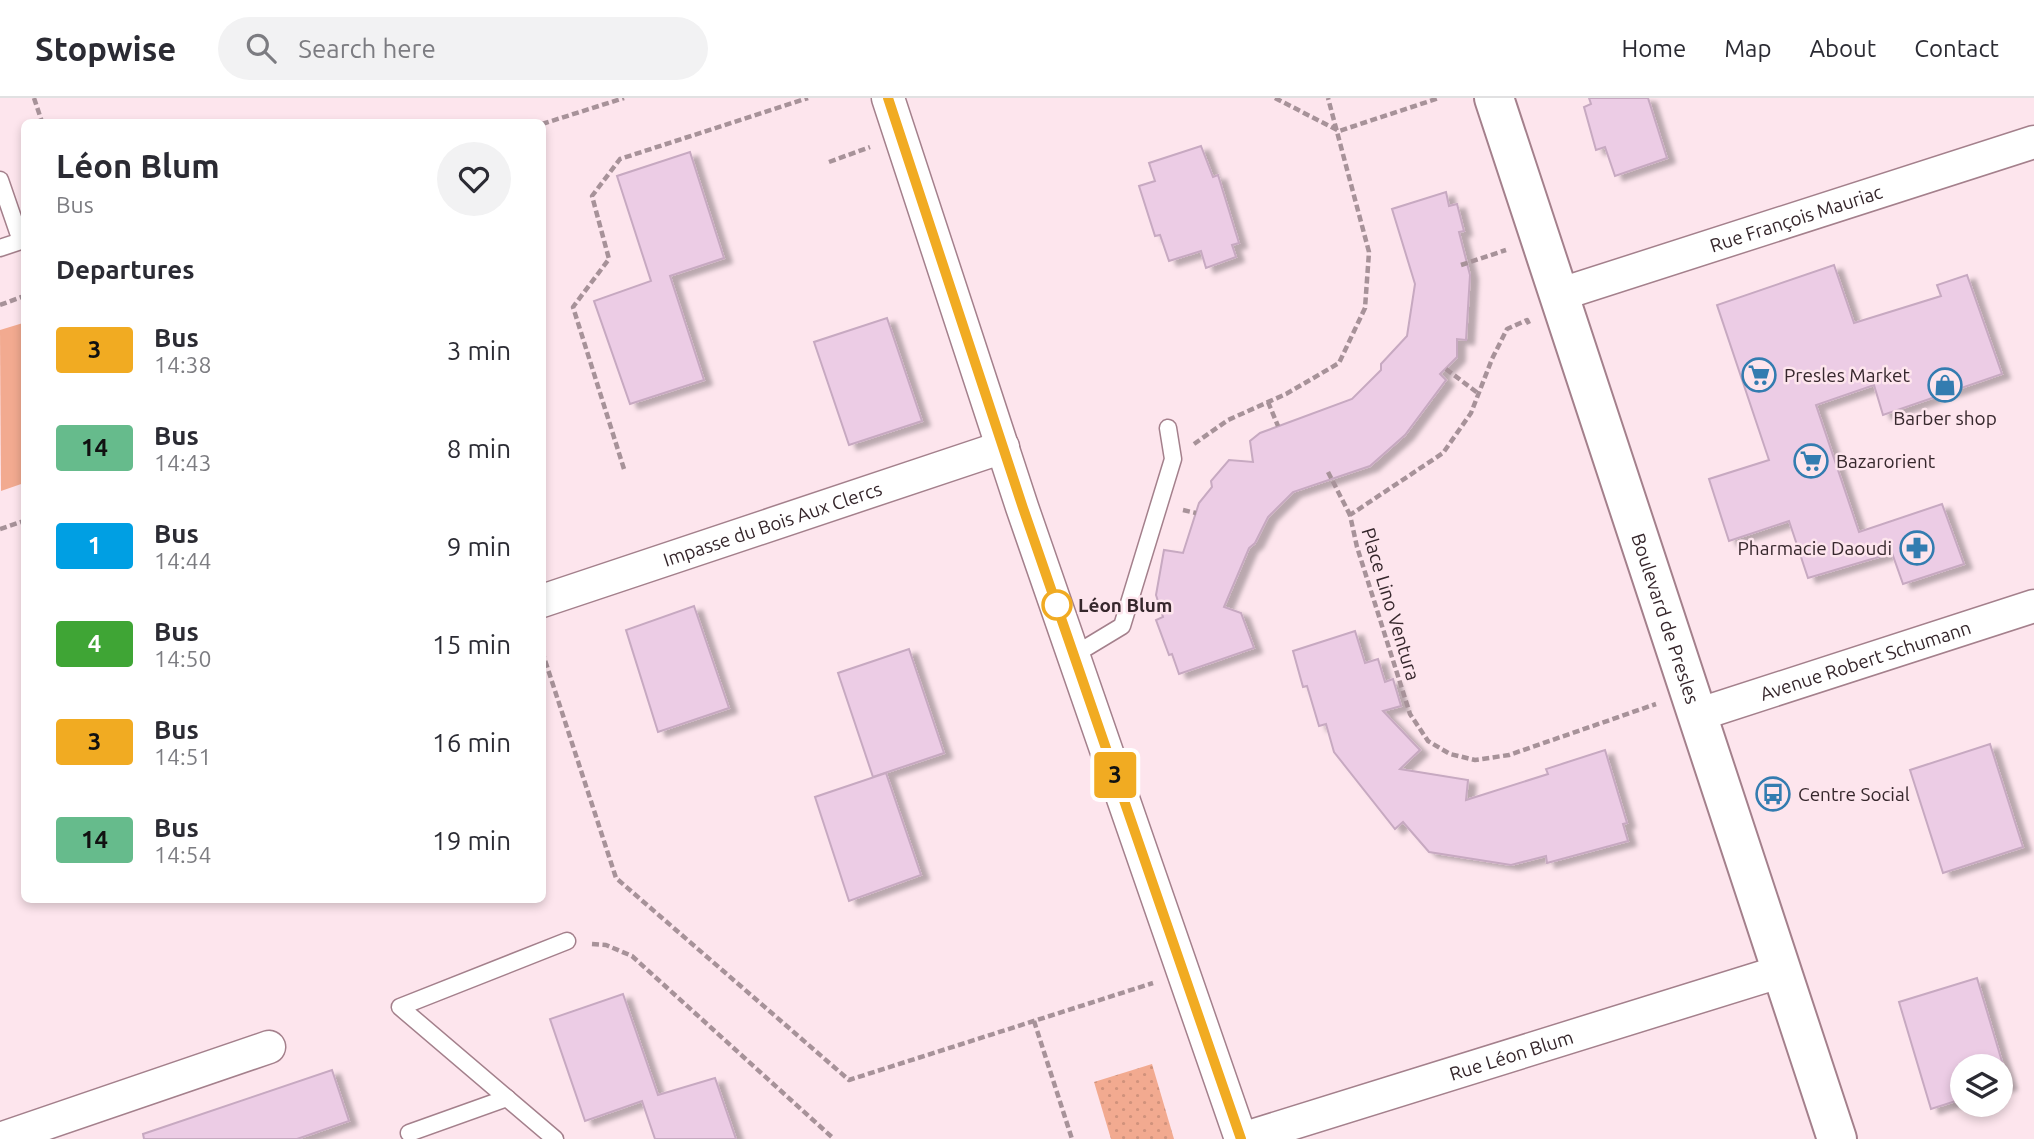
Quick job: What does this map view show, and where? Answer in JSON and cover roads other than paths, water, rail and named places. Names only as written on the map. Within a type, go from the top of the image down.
[{"type":"street","name":"Rue Léon Blum","points":[[888,98],[1003,447],[1241,1139],[1782,971]]},
{"type":"street","name":"Boulevard de Presles","points":[[1493,98],[1837,1139]]},
{"type":"street","name":"Rue François Mauriac","points":[[1558,295],[2034,142]]},
{"type":"street","name":"Impasse du Bois Aux Clercs","points":[[546,600],[1003,447]]},
{"type":"street","name":"Avenue Robert Schumann","points":[[1697,715],[2034,606]]},
{"type":"street","points":[[0,1139],[269,1046]]},
{"type":"lane","points":[[0,180],[20,241],[0,248]]},
{"type":"lane","points":[[1074,655],[1122,626],[1173,459],[1168,428]]},
{"type":"lane","points":[[555,1139],[400,1007],[567,941]]},
{"type":"lane","points":[[409,1133],[507,1098]]},
{"type":"place","name":"Presles Market","points":[[1759,375]]},
{"type":"place","name":"Barber shop","points":[[1945,385]]},
{"type":"place","name":"Bazarorient","points":[[1811,461]]},
{"type":"place","name":"Pharmacie Daoudi","points":[[1917,548]]},
{"type":"place","name":"Léon Blum","points":[[1057,605]]},
{"type":"place","name":"Centre Social","points":[[1773,794]]}]
